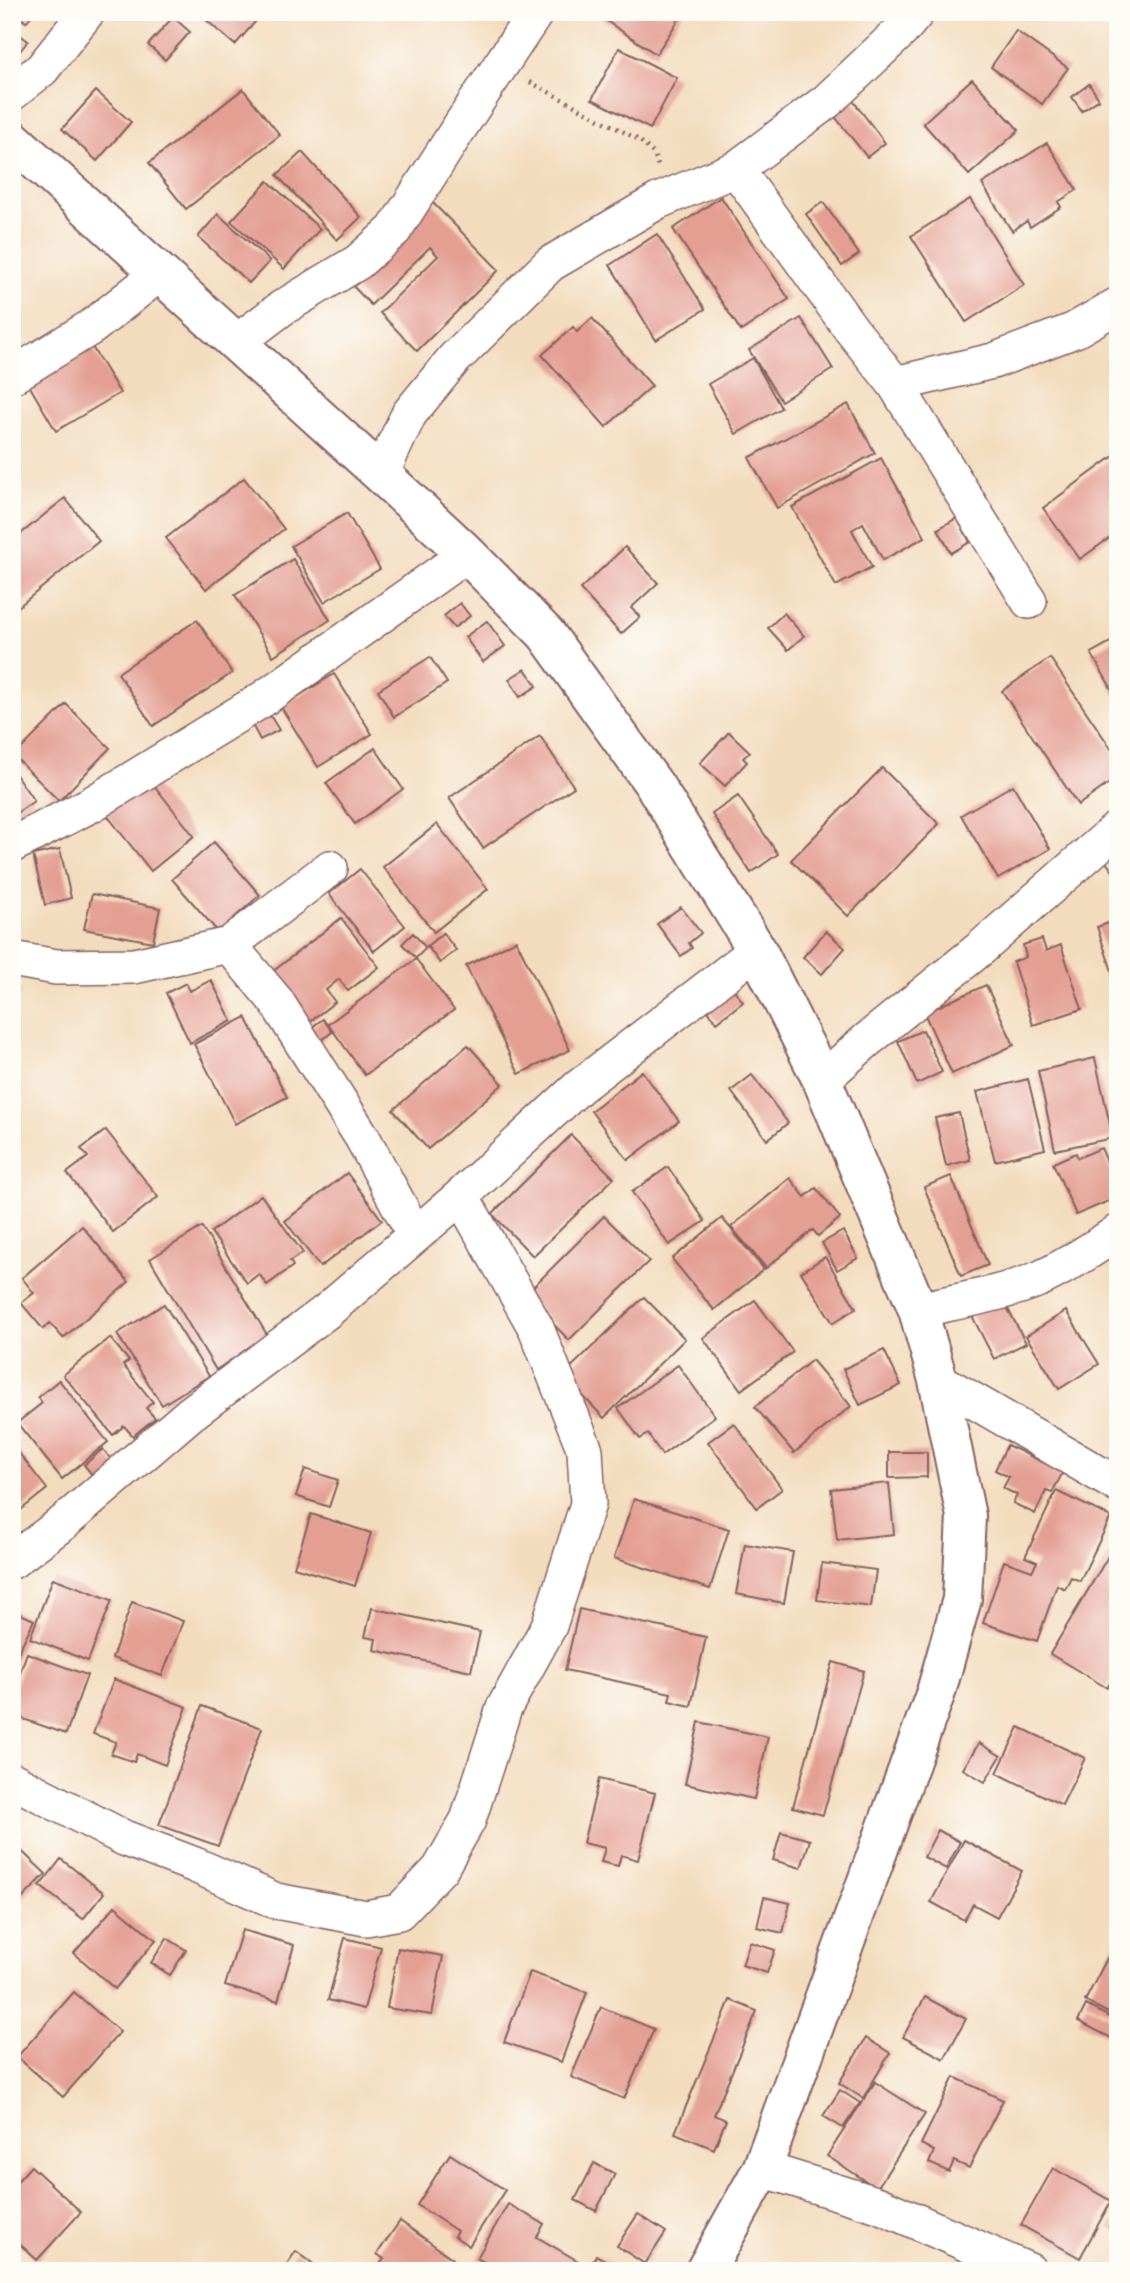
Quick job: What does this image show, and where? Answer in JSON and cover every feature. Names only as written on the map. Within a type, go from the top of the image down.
[{"type":"street","points":[[12,93],[42,69],[87,12]]},
{"type":"street","points":[[237,342],[282,308],[358,262],[394,230],[536,12]]},
{"type":"street","points":[[381,474],[409,414],[454,359],[550,264],[658,201],[736,169],[827,101],[901,32],[917,12]]},
{"type":"street","points":[[12,139],[381,474],[467,554],[546,634],[655,786],[757,950],[822,1080],[918,1310],[938,1380],[965,1517],[962,1599],[936,1692],[762,2169],[705,2271]]},
{"type":"street","points":[[736,169],[851,330],[895,384],[1029,601]]},
{"type":"street","points":[[12,376],[93,327],[160,273]]},
{"type":"street","points":[[895,384],[993,361],[1075,330],[1118,304]]},
{"type":"street","points":[[12,845],[92,804],[263,699],[467,554]]},
{"type":"street","points":[[822,1080],[981,948],[1118,828]]},
{"type":"street","points":[[12,959],[56,967],[134,966],[229,944],[330,867]]},
{"type":"street","points":[[229,944],[283,1013],[362,1137],[415,1234]]},
{"type":"street","points":[[12,1561],[63,1523],[190,1414],[327,1311],[461,1196],[579,1087],[757,950]]},
{"type":"street","points":[[12,1780],[124,1838],[195,1865],[276,1901],[366,1918],[399,1912],[440,1869],[468,1821],[504,1708],[549,1626],[588,1504],[585,1450],[536,1328],[461,1196]]},
{"type":"street","points":[[918,1310],[977,1297],[1038,1279],[1118,1232]]},
{"type":"street","points":[[938,1380],[1118,1485]]},
{"type":"street","points":[[762,2169],[880,2205],[1029,2271]]},
{"type":"path","points":[[500,66],[639,140],[654,155],[660,173],[658,201]]},
{"type":"building","points":[[13,12],[34,12],[26,22]]},
{"type":"building","points":[[197,12],[261,12],[262,14],[235,45]]},
{"type":"building","points":[[593,12],[684,12],[656,54]]},
{"type":"building","points":[[173,17],[190,32],[165,60],[148,45]]},
{"type":"building","points":[[12,29],[28,41],[12,61]]},
{"type":"building","points":[[1016,31],[1068,68],[1042,104],[991,67]]},
{"type":"building","points":[[619,48],[677,78],[650,129],[592,99]]},
{"type":"building","points":[[972,79],[1019,130],[969,175],[923,123]]},
{"type":"building","points":[[1089,84],[1099,99],[1082,111],[1072,97]]},
{"type":"building","points":[[243,89],[280,135],[186,209],[149,163]]},
{"type":"building","points":[[96,91],[131,122],[97,161],[62,129]]},
{"type":"building","points":[[848,94],[885,143],[867,157],[829,109]]},
{"type":"building","points":[[1047,143],[1077,190],[1058,202],[1061,207],[1030,227],[1027,221],[1012,231],[982,184]]},
{"type":"building","points":[[302,152],[361,217],[337,240],[277,175]]},
{"type":"building","points":[[268,181],[320,229],[284,269],[231,221]]},
{"type":"building","points":[[721,197],[789,299],[741,331],[673,229]]},
{"type":"building","points":[[970,199],[1024,285],[966,322],[911,236]]},
{"type":"building","points":[[432,202],[499,270],[417,351],[380,313],[438,256],[430,247],[371,305],[350,283]]},
{"type":"building","points":[[823,202],[859,254],[842,266],[806,214]]},
{"type":"building","points":[[218,214],[270,261],[249,283],[198,237]]},
{"type":"building","points":[[657,234],[705,309],[656,340],[610,265]]},
{"type":"building","points":[[592,318],[652,386],[606,427],[542,355],[573,327],[577,332]]},
{"type":"building","points":[[801,318],[833,369],[781,401],[749,350]]},
{"type":"building","points":[[89,342],[120,393],[56,431],[26,380]]},
{"type":"building","points":[[753,358],[781,408],[736,434],[708,384]]},
{"type":"building","points":[[848,404],[875,453],[777,508],[749,458]]},
{"type":"building","points":[[1118,453],[1118,532],[1080,559],[1043,508]]},
{"type":"building","points":[[881,458],[925,537],[883,560],[863,523],[852,530],[872,567],[836,586],[792,507]]},
{"type":"building","points":[[244,478],[284,529],[206,589],[166,538]]},
{"type":"building","points":[[65,498],[99,541],[12,612],[12,541]]},
{"type":"building","points":[[347,513],[380,569],[324,602],[291,546]]},
{"type":"building","points":[[957,518],[970,542],[951,553],[938,529]]},
{"type":"building","points":[[625,547],[658,583],[631,608],[640,617],[621,634],[580,589]]},
{"type":"building","points":[[293,559],[330,620],[273,656],[235,595]]},
{"type":"building","points":[[460,603],[470,616],[454,628],[444,616]]},
{"type":"building","points":[[784,613],[804,636],[788,650],[768,628]]},
{"type":"building","points":[[197,620],[232,673],[153,726],[118,673]]},
{"type":"building","points":[[487,621],[505,646],[483,662],[465,637]]},
{"type":"building","points":[[1118,638],[1118,700],[1091,653]]},
{"type":"building","points":[[430,657],[447,683],[394,717],[378,690]]},
{"type":"building","points":[[1050,658],[1118,759],[1118,777],[1078,805],[1002,691]]},
{"type":"building","points":[[525,669],[537,686],[520,697],[509,679]]},
{"type":"building","points":[[334,674],[372,734],[318,767],[281,707]]},
{"type":"building","points":[[66,704],[110,748],[59,801],[14,756]]},
{"type":"building","points":[[268,712],[279,730],[260,740],[250,721]]},
{"type":"building","points":[[729,732],[750,752],[743,758],[747,762],[725,786],[700,763]]},
{"type":"building","points":[[540,736],[574,787],[483,848],[449,798]]},
{"type":"building","points":[[375,748],[403,789],[355,824],[326,783]]},
{"type":"building","points":[[882,768],[939,824],[848,916],[791,860]]},
{"type":"building","points":[[12,769],[34,801],[12,816]]},
{"type":"building","points":[[149,779],[194,836],[151,871],[106,814]]},
{"type":"building","points":[[1013,785],[1050,849],[998,879],[961,815]]},
{"type":"building","points":[[738,796],[778,854],[751,873],[712,814]]},
{"type":"building","points":[[437,824],[488,889],[434,932],[383,867]]},
{"type":"building","points":[[1118,841],[1118,878],[1100,854]]},
{"type":"building","points":[[214,842],[260,895],[218,932],[172,879]]},
{"type":"building","points":[[60,849],[71,898],[45,905],[33,855]]},
{"type":"building","points":[[360,869],[405,926],[374,951],[329,894]]},
{"type":"building","points":[[92,894],[160,908],[153,942],[84,929]]},
{"type":"building","points":[[681,907],[701,933],[689,943],[692,948],[681,956],[657,924]]},
{"type":"building","points":[[341,918],[379,967],[348,991],[339,979],[326,990],[335,1002],[309,1022],[271,973]]},
{"type":"building","points":[[1118,920],[1118,979],[1115,980],[1097,927]]},
{"type":"building","points":[[826,931],[845,948],[822,974],[803,957]]},
{"type":"building","points":[[413,933],[426,948],[416,958],[402,944]]},
{"type":"building","points":[[443,933],[456,950],[440,963],[427,946]]},
{"type":"building","points":[[1042,939],[1046,951],[1061,945],[1082,1009],[1033,1025],[1013,962],[1026,957],[1023,945]]},
{"type":"building","points":[[516,940],[570,1050],[519,1074],[466,966]]},
{"type":"building","points":[[416,959],[454,1010],[365,1075],[328,1024]]},
{"type":"building","points":[[211,980],[232,1021],[190,1043],[166,993],[186,983],[190,991]]},
{"type":"building","points":[[729,983],[743,1002],[717,1022],[702,1004]]},
{"type":"building","points":[[986,985],[1014,1045],[952,1074],[924,1013]]},
{"type":"building","points":[[12,988],[18,990],[13,1004],[12,1004]]},
{"type":"building","points":[[246,1017],[287,1097],[235,1124],[194,1044]]},
{"type":"building","points":[[323,1019],[332,1032],[313,1047],[303,1034]]},
{"type":"building","points":[[923,1030],[942,1072],[917,1084],[898,1041]]},
{"type":"building","points":[[468,1045],[503,1084],[428,1149],[393,1110]]},
{"type":"building","points":[[1095,1058],[1113,1138],[1055,1150],[1038,1071]]},
{"type":"building","points":[[642,1071],[679,1121],[628,1160],[591,1111]]},
{"type":"building","points":[[752,1075],[788,1123],[767,1140],[731,1091]]},
{"type":"building","points":[[1028,1079],[1045,1149],[995,1161],[977,1092]]},
{"type":"building","points":[[959,1113],[970,1160],[946,1166],[935,1118]]},
{"type":"building","points":[[106,1130],[158,1197],[113,1232],[67,1173],[88,1157],[81,1149]]},
{"type":"building","points":[[571,1135],[614,1178],[533,1256],[492,1214]]},
{"type":"building","points":[[1101,1148],[1118,1186],[1118,1197],[1076,1215],[1053,1163],[1076,1153],[1078,1158]]},
{"type":"building","points":[[668,1167],[705,1221],[669,1245],[632,1192]]},
{"type":"building","points":[[347,1173],[382,1220],[320,1267],[285,1221]]},
{"type":"building","points":[[951,1176],[988,1265],[961,1276],[924,1187]]},
{"type":"building","points":[[790,1178],[805,1197],[816,1188],[840,1218],[818,1236],[813,1230],[766,1268],[731,1227]]},
{"type":"building","points":[[261,1195],[303,1253],[290,1261],[293,1266],[267,1285],[259,1274],[247,1283],[211,1232]]},
{"type":"building","points":[[604,1216],[649,1261],[569,1340],[525,1295]]},
{"type":"building","points":[[722,1218],[764,1269],[714,1310],[672,1259]]},
{"type":"building","points":[[82,1226],[129,1282],[63,1338],[50,1323],[43,1329],[21,1303],[34,1293],[22,1278]]},
{"type":"building","points":[[202,1227],[269,1338],[235,1367],[231,1360],[216,1370],[150,1259]]},
{"type":"building","points":[[843,1231],[858,1258],[837,1270],[822,1243]]},
{"type":"building","points":[[825,1257],[856,1308],[833,1323],[801,1272]]},
{"type":"building","points":[[1001,1296],[1026,1343],[994,1359],[970,1312]]},
{"type":"building","points":[[644,1297],[685,1339],[604,1418],[563,1375]]},
{"type":"building","points":[[755,1300],[793,1352],[741,1390],[703,1338]]},
{"type":"building","points":[[164,1304],[209,1376],[162,1405],[117,1334]]},
{"type":"building","points":[[1066,1311],[1099,1364],[1059,1389],[1026,1336]]},
{"type":"building","points":[[110,1338],[129,1361],[123,1365],[153,1402],[146,1408],[155,1418],[133,1436],[124,1426],[113,1435],[63,1375]]},
{"type":"building","points":[[884,1350],[901,1385],[860,1405],[843,1369]]},
{"type":"building","points":[[812,1360],[851,1406],[794,1453],[755,1407]]},
{"type":"building","points":[[678,1365],[715,1416],[662,1455],[648,1434],[640,1439],[618,1408]]},
{"type":"building","points":[[59,1380],[108,1442],[62,1479],[17,1423],[42,1403],[38,1397]]},
{"type":"building","points":[[734,1423],[782,1489],[757,1508],[708,1442]]},
{"type":"building","points":[[12,1444],[47,1489],[12,1517]]},
{"type":"building","points":[[1007,1445],[1063,1472],[1052,1493],[1046,1491],[1035,1514],[1013,1503],[1017,1495],[1003,1488],[1009,1477],[995,1470]]},
{"type":"building","points":[[103,1449],[121,1473],[103,1488],[84,1465]]},
{"type":"building","points":[[889,1452],[927,1452],[927,1477],[889,1478]]},
{"type":"building","points":[[305,1469],[338,1480],[329,1507],[296,1496]]},
{"type":"building","points":[[889,1483],[894,1534],[837,1540],[831,1489]]},
{"type":"building","points":[[1056,1491],[1111,1517],[1080,1581],[1071,1577],[1065,1589],[1057,1585],[1037,1641],[983,1623],[1004,1561],[1032,1571],[1037,1562],[1025,1557]]},
{"type":"building","points":[[634,1499],[729,1529],[710,1589],[614,1558]]},
{"type":"building","points":[[311,1514],[371,1533],[355,1586],[294,1567]]},
{"type":"building","points":[[1116,1543],[1118,1670],[1107,1688],[1050,1654]]},
{"type":"building","points":[[745,1544],[793,1552],[784,1603],[736,1594]]},
{"type":"building","points":[[822,1563],[876,1570],[871,1607],[817,1600]]},
{"type":"building","points":[[53,1578],[112,1600],[88,1661],[30,1638]]},
{"type":"building","points":[[132,1602],[183,1621],[162,1676],[112,1658]]},
{"type":"building","points":[[372,1608],[480,1632],[471,1671],[374,1650],[376,1639],[365,1637]]},
{"type":"building","points":[[579,1609],[706,1637],[691,1706],[669,1701],[671,1693],[565,1670]]},
{"type":"building","points":[[12,1610],[34,1620],[12,1665]]},
{"type":"building","points":[[27,1653],[87,1675],[66,1734],[12,1715],[12,1694]]},
{"type":"building","points":[[833,1662],[864,1671],[823,1815],[793,1807]]},
{"type":"building","points":[[114,1679],[187,1707],[165,1765],[137,1754],[134,1762],[111,1754],[116,1742],[93,1734]]},
{"type":"building","points":[[202,1706],[262,1728],[218,1846],[159,1825]]},
{"type":"building","points":[[699,1722],[768,1737],[754,1799],[685,1784]]},
{"type":"building","points":[[1019,1727],[1085,1758],[1062,1805],[997,1773]]},
{"type":"building","points":[[979,1743],[1001,1756],[985,1782],[963,1769]]},
{"type":"building","points":[[599,1779],[655,1793],[638,1860],[621,1855],[618,1866],[601,1862],[605,1848],[583,1843]]},
{"type":"building","points":[[938,1830],[960,1842],[946,1869],[924,1857]]},
{"type":"building","points":[[781,1832],[810,1840],[801,1868],[773,1860]]},
{"type":"building","points":[[964,1840],[1022,1871],[997,1917],[973,1904],[964,1920],[931,1902]]},
{"type":"building","points":[[12,1842],[46,1874],[12,1909]]},
{"type":"building","points":[[61,1859],[104,1893],[83,1919],[40,1886]]},
{"type":"building","points":[[764,1897],[790,1903],[783,1933],[757,1927]]},
{"type":"building","points":[[115,1906],[156,1940],[115,1989],[74,1953]]},
{"type":"building","points":[[242,1930],[294,1945],[278,2001],[225,1986]]},
{"type":"building","points":[[1118,1937],[1118,2018],[1085,2001]]},
{"type":"building","points":[[167,1938],[186,1950],[170,1975],[151,1963]]},
{"type":"building","points":[[345,1938],[381,1947],[364,2009],[328,2000]]},
{"type":"building","points":[[750,1942],[775,1950],[767,1973],[742,1965]]},
{"type":"building","points":[[398,1948],[443,1956],[432,2015],[387,2008]]},
{"type":"building","points":[[530,1972],[587,1992],[561,2062],[504,2042]]},
{"type":"building","points":[[74,1992],[120,2032],[63,2097],[17,2057]]},
{"type":"building","points":[[925,1997],[966,2019],[944,2059],[903,2037]]},
{"type":"building","points":[[730,2000],[757,2011],[714,2115],[726,2120],[714,2149],[675,2133]]},
{"type":"building","points":[[1086,2005],[1118,2021],[1118,2030],[1113,2039],[1078,2021]]},
{"type":"building","points":[[601,2007],[654,2029],[624,2099],[571,2077]]},
{"type":"building","points":[[866,2038],[890,2053],[863,2098],[839,2083]]},
{"type":"building","points":[[954,2077],[1003,2100],[969,2168],[954,2161],[949,2172],[929,2163],[934,2151],[921,2144]]},
{"type":"building","points":[[875,2082],[925,2114],[877,2188],[827,2156]]},
{"type":"building","points":[[840,2090],[860,2103],[843,2128],[823,2116]]},
{"type":"building","points":[[450,2154],[505,2190],[469,2246],[454,2236],[457,2231],[417,2205]]},
{"type":"building","points":[[594,2163],[615,2174],[596,2211],[575,2200]]},
{"type":"building","points":[[31,2166],[81,2212],[37,2260],[12,2237],[12,2187]]},
{"type":"building","points":[[1053,2168],[1111,2201],[1080,2258],[1021,2225]]},
{"type":"building","points":[[508,2204],[544,2224],[537,2237],[580,2262],[575,2271],[500,2271],[477,2258]]},
{"type":"building","points":[[638,2214],[666,2232],[645,2264],[617,2246]]},
{"type":"building","points":[[1118,2214],[1118,2233],[1109,2227]]},
{"type":"building","points":[[400,2221],[453,2259],[444,2271],[375,2271],[384,2259],[377,2254]]},
{"type":"building","points":[[296,2251],[323,2271],[282,2271]]},
{"type":"building","points":[[596,2255],[624,2271],[588,2271]]},
{"type":"building","points":[[957,2264],[971,2271],[954,2271]]}]
